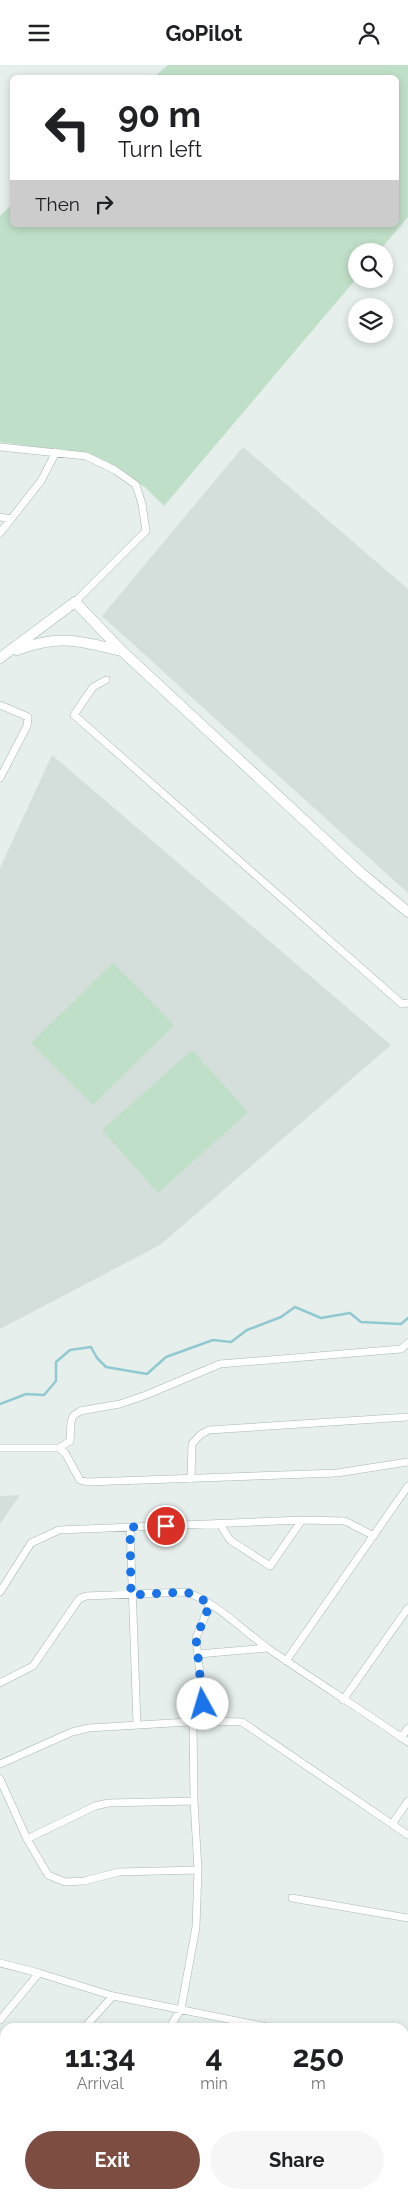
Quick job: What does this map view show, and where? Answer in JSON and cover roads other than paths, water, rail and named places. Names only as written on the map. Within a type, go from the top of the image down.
[{"type":"main road","points":[[1,657],[75,602],[122,651],[361,873],[408,912]]},
{"type":"main road","points":[[1,657],[30,645],[60,639],[81,641],[122,651]]},
{"type":"street","points":[[0,447],[56,451],[86,456],[110,467],[132,481],[138,490],[146,531],[75,602]]},
{"type":"street","points":[[0,533],[41,481],[56,451]]},
{"type":"street","points":[[0,517],[11,519]]},
{"type":"street","points":[[106,680],[93,687],[74,715],[402,1004],[408,1003]]},
{"type":"street","points":[[0,705],[28,717],[26,726],[0,778]]},
{"type":"street","points":[[0,1448],[60,1448],[70,1441],[71,1421],[73,1416],[80,1411],[120,1403],[146,1395],[220,1363],[400,1349],[408,1343]]},
{"type":"street","points":[[191,1479],[192,1443],[200,1435],[210,1430],[408,1417]]},
{"type":"street","points":[[60,1448],[80,1479],[87,1482],[337,1473],[408,1462]]},
{"type":"street","points":[[286,1661],[408,1486]]},
{"type":"street","points":[[0,1592],[31,1543],[60,1530],[302,1520],[345,1521],[374,1535]]},
{"type":"street","points":[[220,1524],[230,1540],[270,1567],[302,1520]]},
{"type":"street","points":[[130,1527],[137,1725]]},
{"type":"street","points":[[0,1683],[33,1666],[79,1599],[86,1596],[184,1592],[193,1594],[210,1604],[286,1661],[408,1742]]},
{"type":"street","points":[[205,1721],[196,1638],[210,1604]]},
{"type":"street","points":[[343,1700],[408,1608]]},
{"type":"street","points":[[198,1654],[268,1648]]},
{"type":"street","points":[[0,1764],[72,1732],[89,1729],[205,1721],[242,1722],[408,1835]]},
{"type":"street","points":[[172,2023],[180,2009],[196,1927],[198,1870],[194,1801],[193,1722]]},
{"type":"street","points":[[401,1738],[408,1728]]},
{"type":"street","points":[[0,1779],[27,1839],[48,1875],[65,1882],[84,1881],[119,1872],[198,1870]]},
{"type":"street","points":[[27,1839],[95,1806],[108,1803],[194,1801]]},
{"type":"street","points":[[392,1824],[408,1801]]},
{"type":"street","points":[[292,1898],[408,1918]]},
{"type":"street","points":[[0,1963],[113,1996],[248,2023]]},
{"type":"street","points":[[0,2019],[39,1973]]},
{"type":"street","points":[[89,2023],[113,1996]]},
{"type":"waterway","points":[[0,1404],[26,1394],[44,1395],[56,1381],[56,1362],[70,1350],[91,1347],[97,1358],[106,1367],[147,1374],[166,1357],[213,1340],[231,1342],[247,1330],[281,1317],[295,1307],[321,1318],[350,1313],[361,1322],[401,1324],[408,1318]]}]
